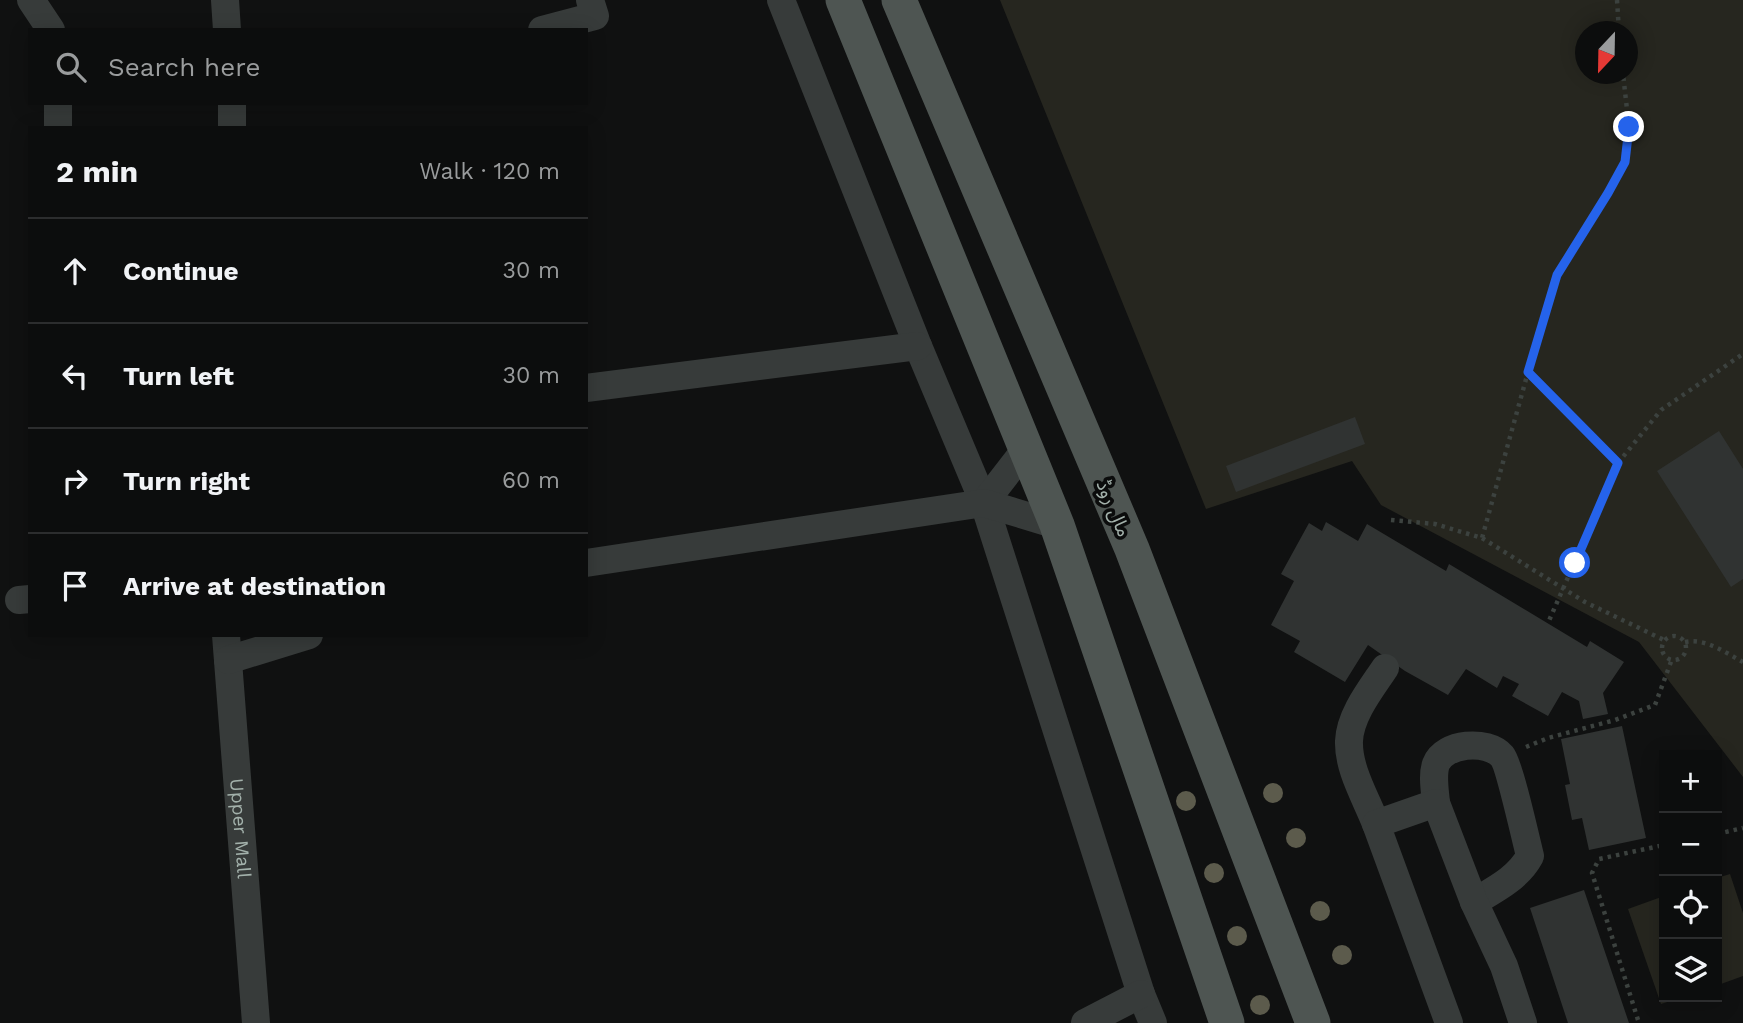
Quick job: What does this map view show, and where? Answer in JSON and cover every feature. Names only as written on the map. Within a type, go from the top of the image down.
[{"type":"main road","points":[[843,0],[1057,525],[1227,1023]]},
{"type":"main road","name":"مال روڈ","points":[[900,0],[1132,549],[1313,1023]]},
{"type":"street","points":[[32,0],[50,28]]},
{"type":"street","points":[[225,0],[227,28]]},
{"type":"street","points":[[549,28],[594,16],[590,0]]},
{"type":"street","points":[[781,0],[918,346],[984,503],[1140,994],[1153,1023]]},
{"type":"street","points":[[58,105],[58,126]]},
{"type":"street","points":[[232,105],[232,126]]},
{"type":"street","points":[[588,388],[918,346]]},
{"type":"street","points":[[984,503],[1025,450]]},
{"type":"street","points":[[588,563],[984,503],[1057,525]]},
{"type":"street","points":[[227,648],[296,637]]},
{"type":"street","name":"Upper Mall","points":[[227,648],[256,1023]]},
{"type":"street","points":[[1385,668],[1359,710],[1349,740],[1353,769],[1449,1023]]},
{"type":"street","points":[[1474,902],[1511,880],[1523,869],[1530,856],[1503,757],[1490,747],[1477,744],[1442,755],[1434,774],[1436,803],[1474,902],[1504,967],[1523,1023]]},
{"type":"street","points":[[1376,824],[1436,803]]},
{"type":"street","points":[[1085,1023],[1140,994]]},
{"type":"path","points":[[1616,0],[1618,21]]},
{"type":"path","points":[[1482,538],[1557,275],[1625,162],[1629,127],[1624,84]]},
{"type":"path","points":[[1548,623],[1618,463],[1661,410],[1743,354]]},
{"type":"path","points":[[1528,372],[1618,463]]},
{"type":"path","points":[[1391,520],[1435,524],[1482,538],[1585,602],[1664,640]]},
{"type":"path","points":[[1675,635],[1685,642],[1684,656],[1677,660],[1668,659],[1662,653],[1661,643],[1667,637],[1675,635]]},
{"type":"path","points":[[1685,642],[1696,640],[1706,643],[1743,662]]},
{"type":"path","points":[[1503,757],[1548,738],[1615,720],[1655,705],[1672,659]]},
{"type":"path","points":[[1722,833],[1743,828]]},
{"type":"path","points":[[1638,1020],[1592,873],[1599,859],[1659,846]]},
{"type":"shaded area","points":[[1000,0],[1743,0],[1743,777],[1639,642],[1381,505],[1352,461],[1206,509]]},
{"type":"shaded area","points":[[1730,874],[1743,913],[1743,976],[1722,984],[1722,939],[1722,876]]},
{"type":"shaded area","points":[[1659,898],[1659,998],[1628,909]]},
{"type":"building","points":[[1355,417],[1365,444],[1236,492],[1226,466]]},
{"type":"building","points":[[1719,431],[1743,469],[1743,579],[1731,587],[1657,471]]},
{"type":"building","points":[[1326,522],[1358,541],[1367,524],[1446,571],[1449,564],[1587,647],[1590,641],[1624,662],[1603,693],[1608,714],[1583,719],[1579,701],[1562,692],[1548,716],[1512,696],[1519,684],[1503,676],[1497,688],[1466,669],[1448,695],[1405,671],[1368,645],[1345,682],[1294,652],[1300,641],[1271,625],[1294,581],[1281,574],[1309,523],[1322,531]]},
{"type":"building","points":[[1622,726],[1646,838],[1589,850],[1582,818],[1572,820],[1565,785],[1570,784],[1561,739]]},
{"type":"building","points":[[1584,890],[1629,1023],[1568,1023],[1530,908]]},
{"type":"route","points":[[1575,563],[1618,463],[1528,372],[1557,275],[1625,162],[1629,127]]}]
